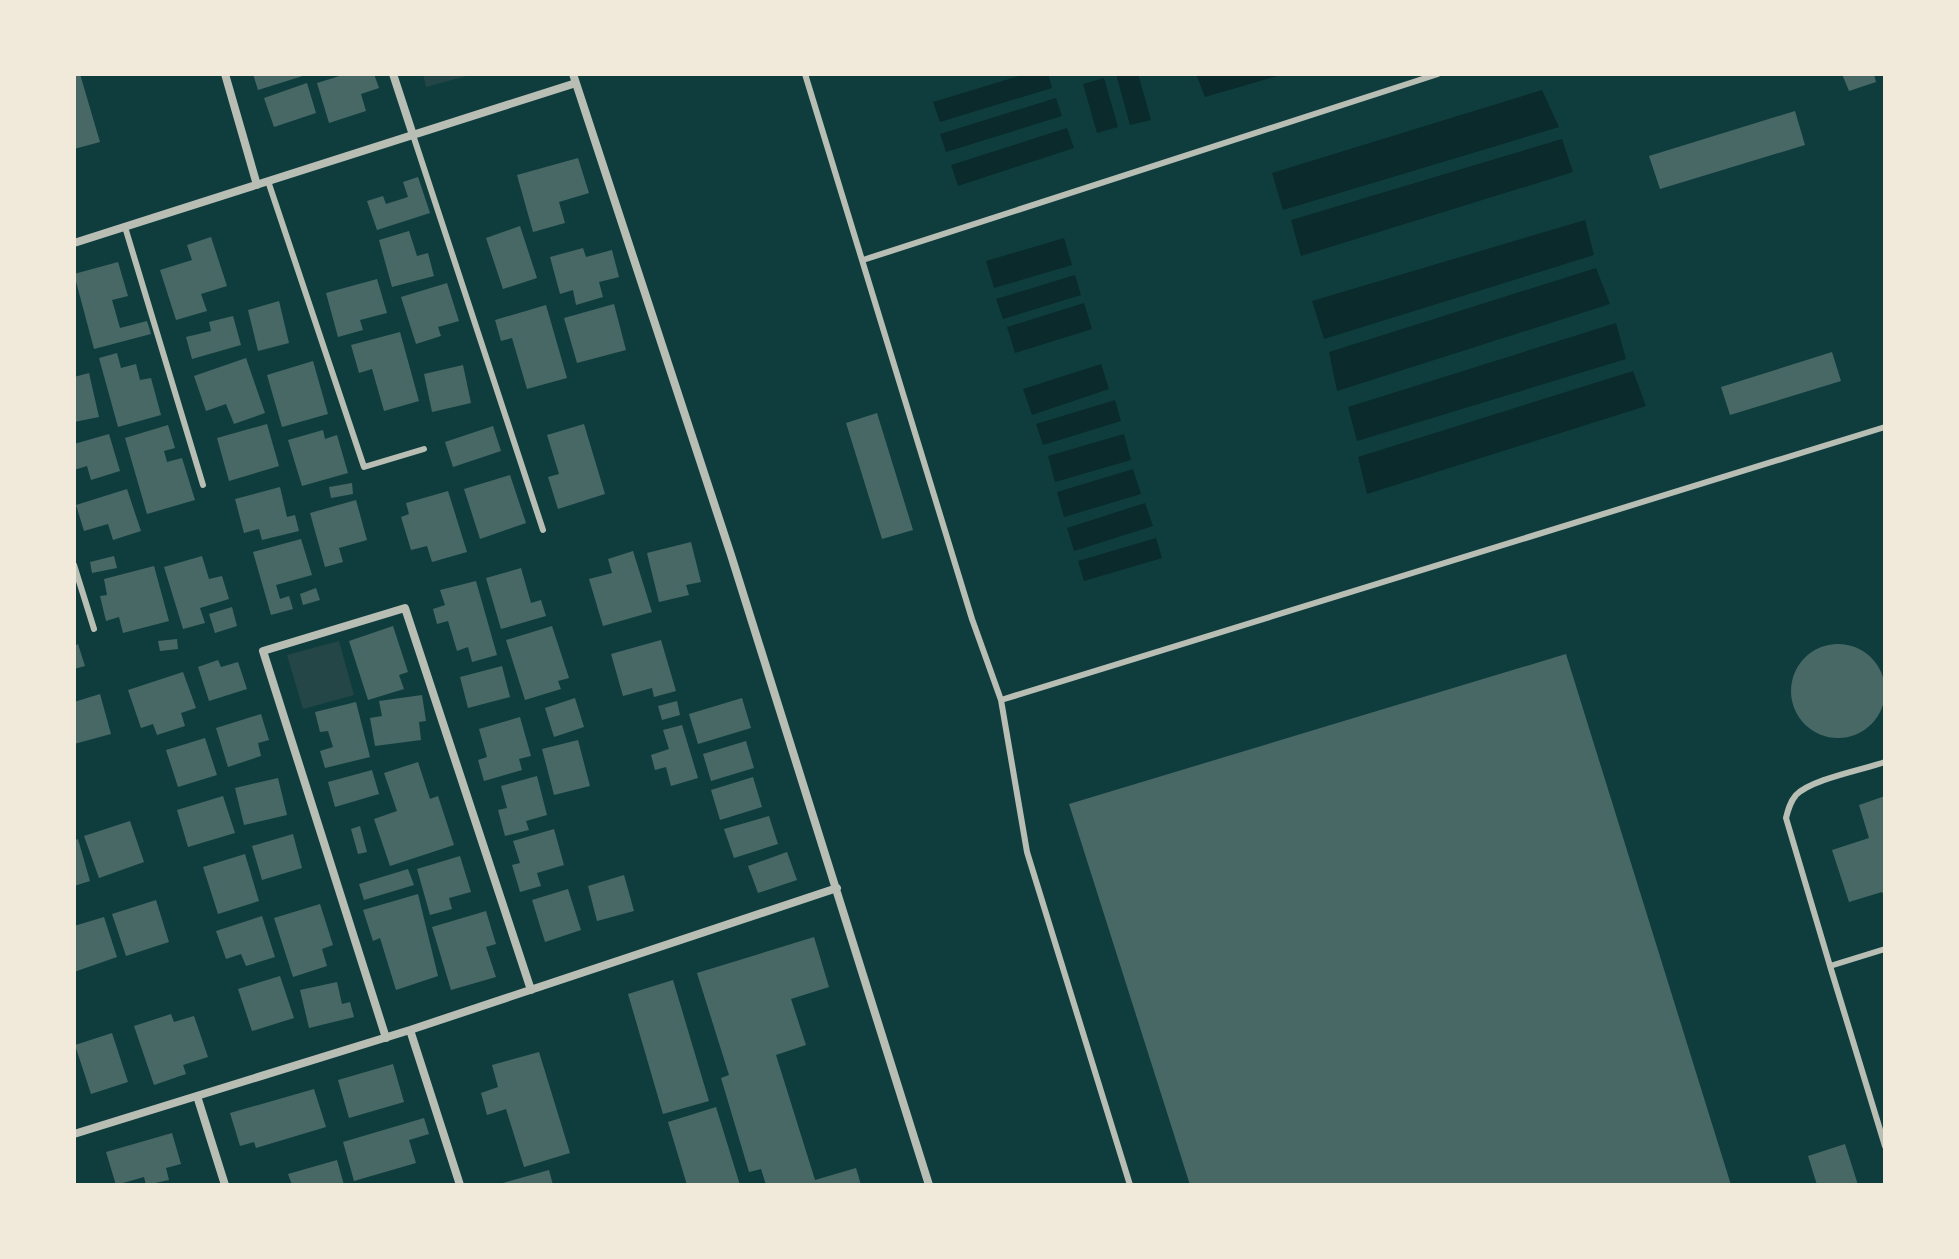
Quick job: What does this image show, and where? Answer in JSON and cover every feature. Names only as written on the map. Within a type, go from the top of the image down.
[{"type":"street","points":[[225,74],[257,185]]},
{"type":"street","points":[[393,74],[413,135]]},
{"type":"street","points":[[74,243],[413,135],[574,79],[731,555],[929,1185]]},
{"type":"street","points":[[386,1038],[263,651],[405,608],[531,990]]},
{"type":"street","points":[[74,1134],[386,1038],[837,888]]},
{"type":"street","points":[[410,1030],[460,1185]]},
{"type":"street","points":[[197,1096],[225,1185]]},
{"type":"lane","points":[[805,74],[972,619],[1001,700],[1027,852],[1130,1185]]},
{"type":"lane","points":[[863,260],[1438,74]]},
{"type":"lane","points":[[413,135],[543,530]]},
{"type":"lane","points":[[268,181],[364,467],[424,449]]},
{"type":"lane","points":[[125,227],[203,485]]},
{"type":"lane","points":[[1001,700],[1885,427]]},
{"type":"lane","points":[[74,565],[94,629]]},
{"type":"lane","points":[[1885,762],[1797,793],[1786,818],[1885,1146]]},
{"type":"lane","points":[[1830,966],[1885,949]]},
{"type":"shaded area","points":[[423,74],[474,74],[426,87]]},
{"type":"shaded area","points":[[1025,74],[1048,74],[1052,88],[940,122],[933,102]]},
{"type":"shaded area","points":[[1116,74],[1138,74],[1151,120],[1130,125]]},
{"type":"shaded area","points":[[1196,74],[1284,74],[1205,97]]},
{"type":"shaded area","points":[[1104,78],[1118,127],[1097,133],[1083,84]]},
{"type":"shaded area","points":[[1542,90],[1559,127],[1283,210],[1272,173]]},
{"type":"shaded area","points":[[1056,98],[1062,116],[946,152],[940,134]]},
{"type":"shaded area","points":[[1067,128],[1074,148],[958,186],[951,165]]},
{"type":"shaded area","points":[[1562,139],[1573,172],[1301,256],[1291,220]]},
{"type":"shaded area","points":[[1585,220],[1594,255],[1324,339],[1312,301]]},
{"type":"shaded area","points":[[1064,238],[1072,265],[994,288],[986,261]]},
{"type":"shaded area","points":[[1596,268],[1610,304],[1337,391],[1329,352]]},
{"type":"shaded area","points":[[1075,275],[1081,295],[1003,319],[996,299]]},
{"type":"shaded area","points":[[1084,303],[1092,329],[1015,353],[1007,327]]},
{"type":"shaded area","points":[[1616,323],[1626,359],[1357,441],[1348,407]]},
{"type":"shaded area","points":[[1101,364],[1109,389],[1032,415],[1023,389]]},
{"type":"shaded area","points":[[1633,371],[1646,406],[1367,494],[1358,457]]},
{"type":"shaded area","points":[[1115,400],[1121,421],[1043,445],[1036,424]]},
{"type":"shaded area","points":[[1124,434],[1131,460],[1055,482],[1048,456]]},
{"type":"shaded area","points":[[1133,469],[1141,494],[1064,517],[1057,492]]},
{"type":"shaded area","points":[[1145,503],[1153,526],[1074,551],[1067,528]]},
{"type":"shaded area","points":[[1156,538],[1162,558],[1084,581],[1078,561]]},
{"type":"shaded area","points":[[339,641],[354,695],[303,709],[287,655]]},
{"type":"building","points":[[74,74],[80,74],[100,142],[74,149]]},
{"type":"building","points":[[253,74],[305,74],[306,75],[258,90]]},
{"type":"building","points":[[346,74],[374,74],[379,88],[361,94],[366,111],[329,123],[317,83]]},
{"type":"building","points":[[1842,74],[1874,74],[1876,82],[1849,91]]},
{"type":"building","points":[[307,83],[316,113],[274,127],[264,98]]},
{"type":"building","points":[[1795,111],[1805,145],[1660,189],[1649,156]]},
{"type":"building","points":[[578,158],[589,193],[559,202],[565,223],[533,232],[517,175]]},
{"type":"building","points":[[418,177],[430,213],[377,230],[367,201],[383,196],[386,204],[408,197],[403,182]]},
{"type":"building","points":[[520,226],[537,278],[503,289],[486,238]]},
{"type":"building","points":[[409,231],[417,256],[428,253],[434,276],[392,287],[379,240]]},
{"type":"building","points":[[211,237],[227,286],[201,294],[207,311],[176,320],[160,270],[192,260],[187,245]]},
{"type":"building","points":[[583,248],[586,257],[612,250],[619,277],[599,282],[603,297],[576,305],[573,290],[560,294],[550,257]]},
{"type":"building","points":[[118,262],[128,296],[112,300],[120,328],[147,321],[151,334],[94,349],[74,274]]},
{"type":"building","points":[[377,279],[387,313],[360,320],[363,330],[338,337],[326,293]]},
{"type":"building","points":[[447,283],[459,321],[438,327],[441,336],[416,344],[401,297]]},
{"type":"building","points":[[279,301],[289,343],[258,351],[248,310]]},
{"type":"building","points":[[614,304],[626,350],[577,363],[564,318]]},
{"type":"building","points":[[546,305],[567,378],[527,389],[512,338],[501,341],[495,320]]},
{"type":"building","points":[[233,316],[241,345],[192,359],[186,337],[211,331],[209,322]]},
{"type":"building","points":[[400,332],[419,401],[384,411],[372,369],[359,373],[351,345]]},
{"type":"building","points":[[1832,352],[1841,381],[1730,415],[1721,387]]},
{"type":"building","points":[[117,353],[121,368],[136,364],[140,380],[151,378],[161,415],[118,427],[99,358]]},
{"type":"building","points":[[246,358],[265,413],[234,424],[226,404],[206,411],[194,376]]},
{"type":"building","points":[[313,361],[328,414],[282,427],[267,375]]},
{"type":"building","points":[[463,365],[471,403],[432,412],[424,374]]},
{"type":"building","points":[[89,373],[99,417],[74,422],[74,377]]},
{"type":"building","points":[[877,413],[913,530],[882,539],[846,423]]},
{"type":"building","points":[[267,424],[279,466],[229,481],[217,438]]},
{"type":"building","points":[[584,424],[605,494],[558,509],[548,477],[559,474],[547,435]]},
{"type":"building","points":[[168,425],[175,448],[164,451],[167,462],[182,458],[195,500],[147,514],[125,438]]},
{"type":"building","points":[[493,426],[501,451],[453,467],[445,442]]},
{"type":"building","points":[[323,430],[325,439],[337,435],[348,473],[302,486],[288,440]]},
{"type":"building","points":[[109,434],[120,471],[91,480],[87,466],[74,470],[74,444]]},
{"type":"building","points":[[510,475],[526,523],[480,539],[464,489]]},
{"type":"building","points":[[352,483],[353,494],[331,498],[329,487]]},
{"type":"building","points":[[280,487],[287,517],[295,515],[299,531],[262,540],[259,529],[244,533],[235,499]]},
{"type":"building","points":[[127,489],[141,531],[113,540],[108,524],[84,531],[76,505]]},
{"type":"building","points":[[448,491],[467,552],[432,562],[427,546],[411,550],[401,517],[409,514],[406,503]]},
{"type":"building","points":[[356,500],[367,540],[339,548],[343,562],[325,567],[310,513]]},
{"type":"building","points":[[301,539],[312,575],[276,585],[280,599],[289,596],[293,609],[271,615],[253,552]]},
{"type":"building","points":[[691,542],[701,582],[686,585],[689,595],[659,602],[647,553]]},
{"type":"building","points":[[633,551],[652,612],[603,626],[589,579],[612,573],[608,559]]},
{"type":"building","points":[[114,556],[117,568],[92,573],[90,562]]},
{"type":"building","points":[[202,556],[209,579],[222,576],[229,599],[200,608],[205,623],[183,629],[164,567]]},
{"type":"building","points":[[154,566],[169,621],[123,633],[119,617],[106,621],[100,596],[107,595],[104,579]]},
{"type":"building","points":[[521,568],[531,603],[541,600],[546,616],[501,629],[486,578]]},
{"type":"building","points":[[476,581],[497,655],[472,662],[468,647],[457,651],[448,621],[437,624],[433,609],[445,605],[440,590]]},
{"type":"building","points":[[316,588],[320,600],[303,605],[300,594]]},
{"type":"building","points":[[232,607],[237,626],[215,633],[209,614]]},
{"type":"building","points":[[393,626],[408,672],[399,675],[404,689],[368,700],[349,641]]},
{"type":"building","points":[[552,626],[569,678],[558,681],[561,689],[525,700],[506,640]]},
{"type":"building","points":[[177,639],[178,649],[160,651],[158,641]]},
{"type":"building","points":[[661,640],[676,691],[654,697],[652,688],[623,696],[611,654]]},
{"type":"building","points":[[78,644],[85,666],[74,669],[74,646]]},
{"type":"building","points":[[1838,644],[1856,647],[1871,658],[1882,673],[1885,691],[1882,709],[1871,724],[1856,735],[1838,738],[1820,735],[1805,724],[1794,709],[1791,691],[1794,673],[1805,658],[1820,647]]},
{"type":"building","points":[[1566,654],[1731,1185],[1190,1185],[1069,804]]},
{"type":"building","points":[[218,660],[221,667],[238,662],[247,689],[209,701],[198,667]]},
{"type":"building","points":[[502,666],[510,697],[468,708],[460,677]]},
{"type":"building","points":[[183,672],[196,708],[181,713],[185,726],[157,735],[153,724],[141,728],[128,690]]},
{"type":"building","points":[[100,694],[111,734],[74,744],[74,702]]},
{"type":"building","points":[[422,695],[426,721],[419,722],[421,740],[375,746],[370,718],[382,716],[379,701]]},
{"type":"building","points":[[575,698],[584,727],[554,737],[545,708]]},
{"type":"building","points":[[742,698],[751,728],[698,744],[689,714]]},
{"type":"building","points":[[677,701],[680,715],[662,720],[658,706]]},
{"type":"building","points":[[356,702],[370,757],[325,768],[320,751],[333,747],[328,731],[320,732],[315,712]]},
{"type":"building","points":[[261,714],[269,740],[258,743],[261,756],[228,767],[216,728]]},
{"type":"building","points":[[520,717],[531,756],[519,759],[522,770],[484,781],[478,760],[487,757],[479,729]]},
{"type":"building","points":[[682,725],[698,778],[671,786],[666,767],[655,770],[651,755],[669,749],[663,730]]},
{"type":"building","points":[[205,738],[217,775],[178,787],[166,750]]},
{"type":"building","points":[[578,740],[590,786],[554,795],[542,749]]},
{"type":"building","points":[[746,741],[754,768],[711,781],[703,754]]},
{"type":"building","points":[[418,762],[430,799],[438,796],[454,845],[390,866],[374,819],[397,811],[384,773]]},
{"type":"building","points":[[372,770],[379,794],[335,807],[328,782]]},
{"type":"building","points":[[537,776],[547,815],[526,821],[529,830],[505,836],[498,810],[507,808],[501,786]]},
{"type":"building","points":[[753,777],[762,807],[720,820],[711,790]]},
{"type":"building","points":[[278,778],[287,815],[244,825],[235,788]]},
{"type":"building","points":[[223,796],[235,833],[188,847],[177,810]]},
{"type":"building","points":[[1885,796],[1885,898],[1882,892],[1849,902],[1832,850],[1869,838],[1859,805]]},
{"type":"building","points":[[769,816],[778,844],[734,858],[724,829]]},
{"type":"building","points":[[130,821],[144,862],[99,878],[84,836]]},
{"type":"building","points":[[360,826],[367,852],[358,854],[351,829]]},
{"type":"building","points":[[554,829],[564,865],[537,873],[541,886],[520,892],[512,865],[520,863],[513,841]]},
{"type":"building","points":[[293,834],[302,868],[262,880],[252,846]]},
{"type":"building","points":[[78,839],[90,881],[74,886],[74,841]]},
{"type":"building","points":[[787,852],[797,880],[758,893],[748,866]]},
{"type":"building","points":[[245,854],[259,901],[218,914],[203,867]]},
{"type":"building","points":[[460,856],[471,892],[449,898],[452,909],[430,915],[417,869]]},
{"type":"building","points":[[408,869],[414,885],[364,900],[359,884]]},
{"type":"building","points":[[624,875],[634,911],[597,921],[588,886]]},
{"type":"building","points":[[568,889],[581,930],[545,942],[532,900]]},
{"type":"building","points":[[418,894],[438,976],[396,990],[380,938],[373,941],[363,910]]},
{"type":"building","points":[[156,900],[169,942],[126,956],[112,914]]},
{"type":"building","points":[[320,904],[333,945],[322,949],[327,966],[293,977],[274,918]]},
{"type":"building","points":[[486,911],[496,944],[486,947],[496,977],[451,990],[432,927]]},
{"type":"building","points":[[262,916],[275,957],[246,966],[241,954],[226,959],[216,931]]},
{"type":"building","points":[[104,917],[117,957],[74,972],[74,926]]},
{"type":"building","points":[[814,937],[829,987],[791,999],[806,1045],[776,1055],[815,1180],[856,1168],[861,1185],[766,1185],[761,1169],[749,1172],[721,1078],[729,1075],[697,973]]},
{"type":"building","points":[[280,976],[294,1018],[252,1031],[238,989]]},
{"type":"building","points":[[673,980],[709,1101],[663,1114],[628,994]]},
{"type":"building","points":[[337,982],[342,1004],[350,1002],[354,1017],[309,1028],[300,990]]},
{"type":"building","points":[[171,1014],[174,1022],[194,1016],[208,1057],[183,1065],[186,1074],[154,1085],[134,1026]]},
{"type":"building","points":[[112,1033],[128,1082],[91,1094],[75,1045]]},
{"type":"building","points":[[539,1052],[570,1153],[524,1167],[506,1109],[487,1115],[481,1093],[498,1087],[492,1065]]},
{"type":"building","points":[[393,1064],[404,1102],[349,1118],[338,1080]]},
{"type":"building","points":[[314,1089],[326,1127],[256,1148],[254,1142],[240,1146],[230,1113]]},
{"type":"building","points":[[716,1107],[740,1185],[687,1185],[668,1122]]},
{"type":"building","points":[[424,1118],[429,1134],[409,1140],[416,1163],[354,1181],[343,1142]]},
{"type":"building","points":[[172,1133],[181,1164],[166,1168],[169,1180],[146,1185],[144,1177],[116,1185],[106,1152]]},
{"type":"building","points":[[1845,1144],[1858,1185],[1817,1185],[1808,1156]]},
{"type":"building","points":[[337,1160],[344,1185],[292,1185],[288,1174]]},
{"type":"building","points":[[549,1170],[553,1185],[499,1185],[499,1184]]}]
